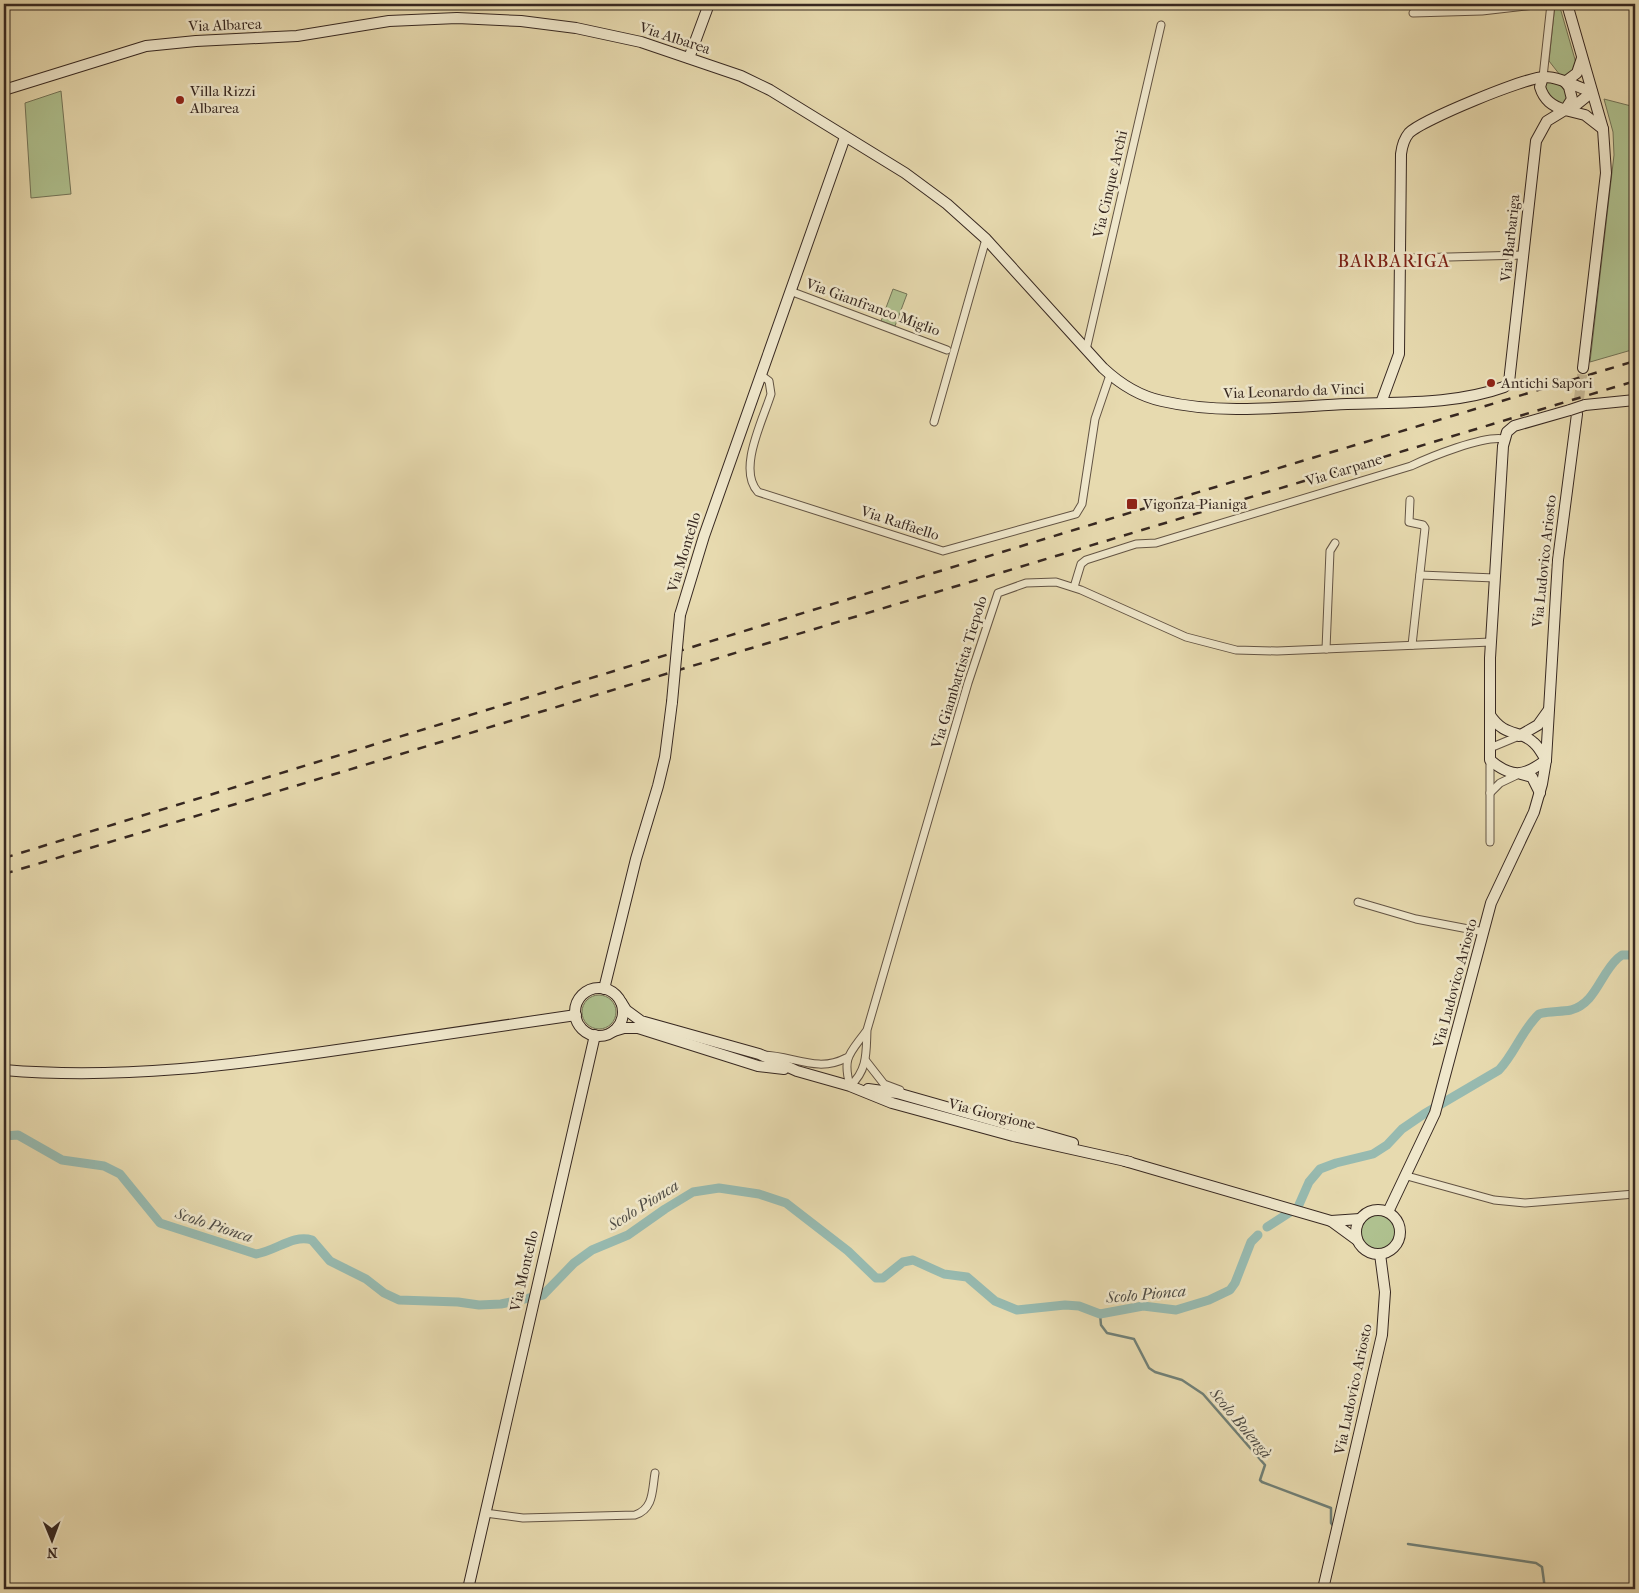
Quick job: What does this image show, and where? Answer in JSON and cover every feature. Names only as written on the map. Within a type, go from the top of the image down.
[{"type":"street","points":[[689,58],[709,4]]},
{"type":"street","points":[[1413,13],[1482,11],[1544,4]]},
{"type":"street","points":[[1551,4],[1543,77],[1540,87],[1545,98],[1556,106],[1586,115],[1603,129]]},
{"type":"street","points":[[1567,4],[1603,129],[1606,173],[1583,368]]},
{"type":"street","name":"Via Albarea","points":[[4,90],[146,46],[167,43],[297,36],[402,20],[473,19],[549,24],[622,37],[740,76],[770,90],[930,190],[986,240],[1013,268]]},
{"type":"street","name":"Via Cinque Archi","points":[[1086,350],[1161,25]]},
{"type":"street","points":[[1564,82],[1577,73],[1582,58]]},
{"type":"street","points":[[1381,403],[1399,354],[1401,162],[1405,138],[1414,130],[1436,118],[1520,82],[1543,77],[1592,92]]},
{"type":"street","points":[[1564,82],[1569,88],[1572,99],[1568,109]]},
{"type":"street","name":"Via Barbariga","points":[[1508,383],[1536,141],[1547,121],[1592,92]]},
{"type":"street","name":"Via Montello","points":[[604,989],[636,859],[665,757],[680,614],[701,544],[845,137]]},
{"type":"street","points":[[934,422],[986,240]]},
{"type":"street","points":[[1412,258],[1523,256]]},
{"type":"street","name":"Via Leonardo da Vinci","points":[[1013,268],[1110,375],[1142,395],[1191,406],[1247,410],[1456,398],[1492,391],[1508,383]]},
{"type":"street","name":"Via Gianfranco Miglio","points":[[790,291],[947,350]]},
{"type":"street","name":"Via Raffaello","points":[[761,375],[769,382],[771,394],[749,468],[751,484],[758,492],[943,551],[1076,514],[1082,504],[1095,419],[1110,375]]},
{"type":"street","points":[[1490,842],[1489,714],[1491,642],[1504,440],[1507,432],[1514,426],[1572,412],[1585,405],[1635,400]]},
{"type":"street","name":"Via Ludovico Ariosto","points":[[1388,1212],[1407,1176],[1435,1113],[1491,903],[1534,812],[1540,794],[1546,760],[1558,560],[1572,412]]},
{"type":"street","name":"Via Carpane","points":[[1074,587],[1081,564],[1086,560],[1136,544],[1156,543],[1411,466],[1428,458],[1485,440],[1504,440]]},
{"type":"street","points":[[1410,500],[1410,522],[1425,527],[1412,644]]},
{"type":"street","points":[[1326,649],[1330,551],[1334,543]]},
{"type":"street","points":[[1420,574],[1495,578]]},
{"type":"street","name":"Via Giambattista Tiepolo","points":[[850,1086],[863,1072],[866,1061],[867,1030],[968,683],[998,593],[1026,583],[1041,581],[1074,587],[1186,637],[1220,647],[1254,651],[1491,642]]},
{"type":"street","points":[[1490,748],[1519,736],[1538,725],[1548,711]]},
{"type":"street","points":[[1489,714],[1500,727],[1534,742],[1546,760],[1536,767],[1500,783],[1490,793]]},
{"type":"street","points":[[1490,760],[1507,773],[1532,777],[1540,794]]},
{"type":"street","points":[[1358,902],[1416,919],[1484,932]]},
{"type":"street","points":[[594,989],[604,989],[612,992],[621,1002],[623,1015],[614,1031],[603,1036],[595,1035],[582,1028],[576,1015],[576,1005],[585,993],[594,989]]},
{"type":"street","name":"Via Giorgione","points":[[621,1002],[626,1010],[641,1020],[759,1054],[797,1071],[850,1086],[897,1093],[1330,1221],[1360,1219]]},
{"type":"street","points":[[4,1070],[113,1073],[206,1067],[576,1015]]},
{"type":"street","name":"Via Giorgione","points":[[614,1031],[624,1028],[638,1028],[758,1066],[797,1071]]},
{"type":"street","name":"Via Giambattista Tiepolo","points":[[846,1058],[867,1030]]},
{"type":"street","name":"Via Montello","points":[[468,1589],[595,1035]]},
{"type":"street","points":[[759,1054],[777,1055],[820,1065],[836,1063],[846,1058],[846,1074],[850,1086]]},
{"type":"street","name":"Via Giorgione","points":[[866,1061],[884,1084],[1000,1119],[1026,1130]]},
{"type":"street","name":"Via Giorgione","points":[[850,1086],[892,1104],[1021,1138],[1130,1162]]},
{"type":"street","points":[[1407,1176],[1494,1200],[1525,1203],[1635,1194]]},
{"type":"street","points":[[1373,1211],[1388,1212],[1398,1222],[1400,1236],[1393,1248],[1380,1254],[1366,1251],[1357,1240],[1357,1226],[1360,1219],[1373,1211]]},
{"type":"street","name":"Via Giorgione","points":[[1330,1221],[1357,1240]]},
{"type":"street","name":"Via Ludovico Ariosto","points":[[1323,1589],[1382,1335],[1385,1292],[1380,1254]]},
{"type":"street","points":[[485,1513],[523,1518],[635,1515],[644,1512],[649,1506],[655,1473]]},
{"type":"green space","points":[[1555,4],[1559,4],[1576,63],[1576,67],[1567,76],[1560,75],[1549,61]]},
{"type":"green space","points":[[1547,81],[1558,84],[1565,91],[1568,99],[1562,105],[1550,98],[1545,86]]},
{"type":"green space","points":[[61,91],[71,194],[31,198],[25,103]]},
{"type":"green space","points":[[1604,99],[1635,107],[1635,349],[1590,362],[1614,155],[1613,132]]},
{"type":"green space","points":[[893,289],[907,294],[895,326],[881,321]]},
{"type":"green space","points":[[599,995],[611,1000],[616,1012],[611,1024],[599,1029],[587,1024],[582,1012],[587,1000]]},
{"type":"green space","points":[[1378,1215],[1385,1216],[1390,1220],[1394,1225],[1394,1239],[1390,1244],[1385,1248],[1378,1249],[1371,1248],[1366,1244],[1362,1239],[1361,1232],[1362,1225],[1366,1220],[1371,1216]]},
{"type":"waterway","name":"Scolo Pionca","points":[[1267,1227],[1298,1207],[1309,1182],[1320,1169],[1373,1154],[1387,1145],[1402,1129],[1424,1114],[1499,1070],[1539,1014],[1571,1010],[1579,1006],[1592,995],[1618,958],[1622,955],[1635,955]]},
{"type":"waterway","name":"Scolo Pionca","points":[[4,1136],[18,1135],[62,1160],[104,1166],[120,1174],[160,1223],[256,1254],[298,1239],[312,1240],[330,1261],[366,1279],[384,1293],[399,1300],[458,1302],[479,1305],[501,1304],[543,1295],[574,1263],[592,1250],[628,1235],[693,1192],[719,1188],[759,1194],[786,1203],[848,1251],[876,1278],[883,1278],[903,1262],[913,1260],[944,1274],[967,1277],[995,1301],[1017,1310],[1065,1305],[1079,1306],[1100,1314],[1143,1306],[1176,1310],[1209,1300],[1230,1290],[1235,1283],[1251,1242],[1258,1235]]},
{"type":"waterway","name":"Scolo Bolengà","points":[[1100,1314],[1101,1325],[1107,1333],[1134,1339],[1149,1368],[1155,1372],[1182,1380],[1203,1394],[1265,1465],[1260,1480],[1262,1482],[1331,1508],[1331,1523],[1334,1527]]},
{"type":"waterway","name":"Scolo Bolengà","points":[[1408,1544],[1536,1563],[1542,1567],[1545,1589]]},
{"type":"tunnel","points":[[1577,414],[1583,368]]},
{"type":"railway","points":[[4,858],[1139,510],[1635,361]]},
{"type":"railway","points":[[4,874],[1635,381]]},
{"type":"place","name":"Villa Rizzi Albarea","points":[[180,100]]},
{"type":"place","name":"Antichi Sapori","points":[[1491,383]]},
{"type":"place","name":"Vigonza-Pianiga","points":[[1132,504]]},
{"type":"district","name":"BARBARIGA","points":[[1394,261]]}]
